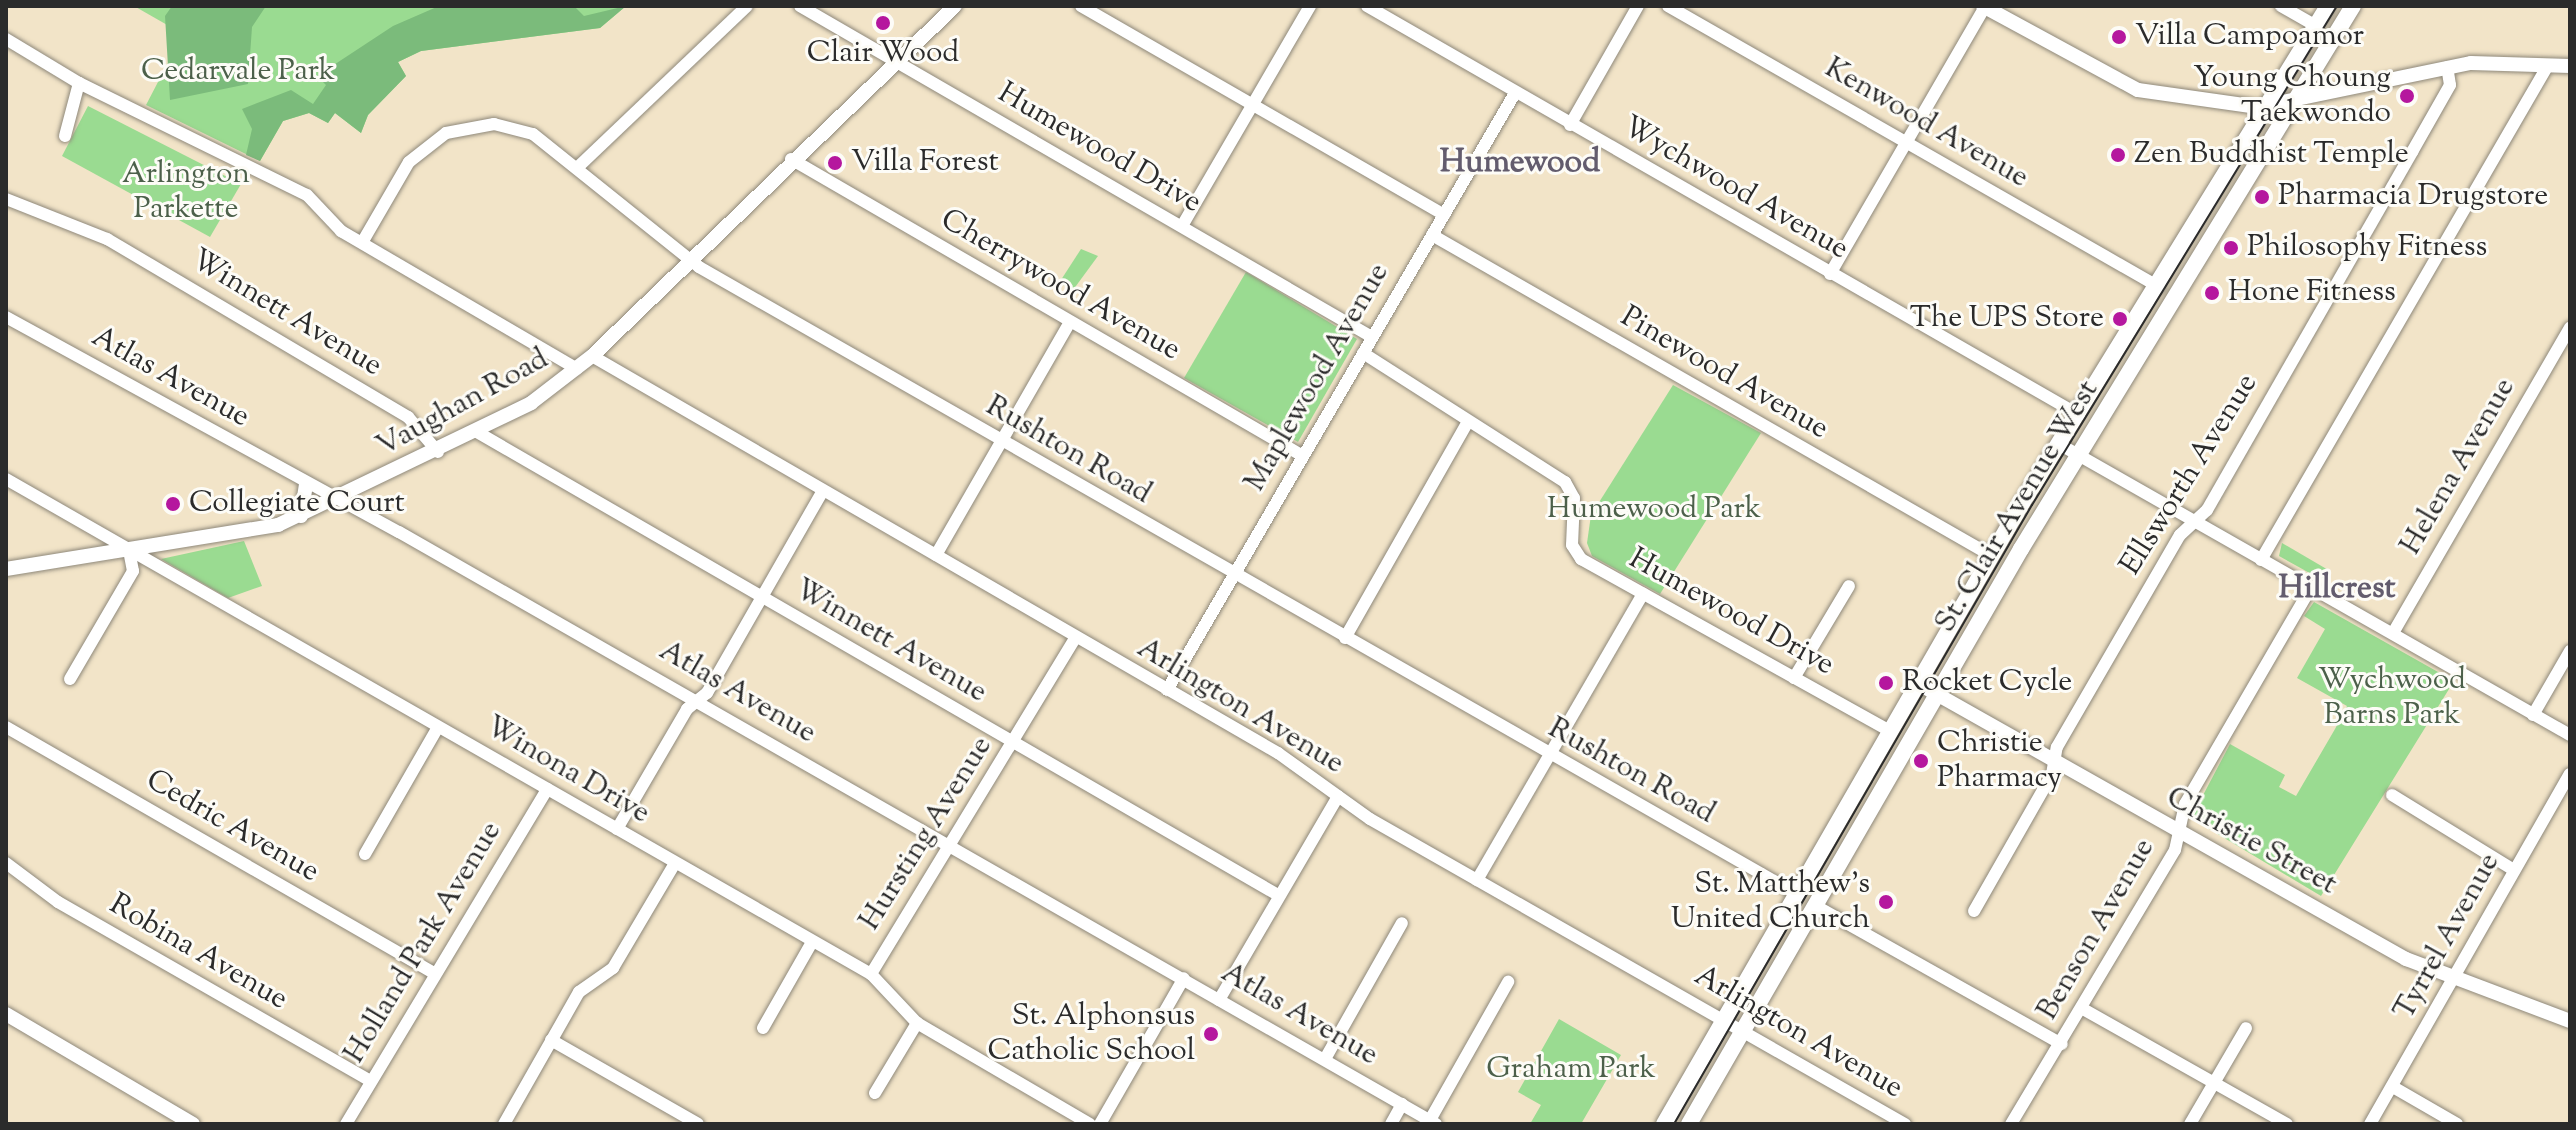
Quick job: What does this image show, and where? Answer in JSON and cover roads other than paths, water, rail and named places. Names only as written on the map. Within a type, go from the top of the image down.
[{"type":"main road","name":"St. Clair Avenue West","points":[[1664,1124],[1888,730],[2059,444],[2159,287],[2328,6]]},
{"type":"main road","name":"St. Clair Avenue West","points":[[1689,1124],[1937,694],[2353,6]]},
{"type":"street","points":[[578,167],[747,6]]},
{"type":"street","name":"Humewood Drive","points":[[800,6],[1372,337]]},
{"type":"street","name":"Vaughan Road","points":[[6,569],[237,535],[301,516],[341,500],[477,432],[577,369],[592,356],[791,159],[955,6]]},
{"type":"street","points":[[1081,6],[1444,215]]},
{"type":"street","points":[[1182,226],[1310,6]]},
{"type":"street","name":"Wychwood Avenue","points":[[1367,6],[2079,415]]},
{"type":"street","points":[[1570,125],[1638,6]]},
{"type":"street","name":"Kenwood Avenue","points":[[1668,6],[2159,287]]},
{"type":"street","points":[[2281,6],[2316,26]]},
{"type":"street","points":[[1830,274],[1984,7],[2138,90],[2270,105],[2302,94],[2447,67],[2570,66]]},
{"type":"street","points":[[6,39],[79,83],[307,195],[341,231],[363,241],[577,369]]},
{"type":"street","points":[[2261,560],[2548,65]]},
{"type":"street","name":"Ellsworth Avenue","points":[[1974,911],[2172,548],[2195,522],[2450,85],[2447,67]]},
{"type":"street","points":[[65,136],[79,83]]},
{"type":"street","name":"Maplewood Avenue","points":[[1167,690],[1515,93]]},
{"type":"street","name":"Rushton Road","points":[[363,241],[409,162],[446,133],[515,128],[578,167],[690,257],[1233,577],[1797,894]]},
{"type":"street","name":"Cherrywood Avenue","points":[[791,159],[1303,456]]},
{"type":"street","name":"Winnett Avenue","points":[[6,199],[107,239],[408,417],[438,452]]},
{"type":"street","name":"Pinewood Avenue","points":[[1432,235],[1992,556]]},
{"type":"street","name":"Atlas Avenue","points":[[6,317],[697,700],[1433,1122]]},
{"type":"street","points":[[936,555],[1070,322]]},
{"type":"street","name":"Helena Avenue","points":[[2393,633],[2570,328]]},
{"type":"street","name":"Humewood Drive","points":[[1363,353],[1467,423],[1565,482],[1574,498],[1574,552],[1643,594],[1888,730]]},
{"type":"street","name":"Arlington Avenue","points":[[592,356],[1314,775],[1338,796],[1477,880],[1905,1124]]},
{"type":"street","points":[[1345,638],[1467,423]]},
{"type":"street","name":"Winnett Avenue","points":[[477,432],[1278,895]]},
{"type":"street","points":[[2059,444],[2570,735]]},
{"type":"street","name":"Winona Drive","points":[[6,479],[871,974],[917,1023],[1090,1124]]},
{"type":"street","points":[[301,516],[306,483]]},
{"type":"street","points":[[617,829],[762,596],[822,492]]},
{"type":"street","points":[[70,679],[133,571],[129,551]]},
{"type":"street","points":[[1794,678],[1849,586]]},
{"type":"street","name":"Benson Avenue","points":[[2011,1124],[2083,1009],[2180,832],[2185,804],[2310,589]]},
{"type":"street","points":[[1477,880],[1643,594]]},
{"type":"street","name":"Hursting Avenue","points":[[871,974],[1014,744],[1075,638]]},
{"type":"street","points":[[2533,715],[2570,651]]},
{"type":"street","name":"Christie Street","points":[[1917,683],[2180,832],[2453,980],[2570,1021]]},
{"type":"street","name":"Cedric Avenue","points":[[6,727],[432,972]]},
{"type":"street","points":[[365,854],[438,727]]},
{"type":"street","name":"Tyrrel Avenue","points":[[2370,1124],[2570,774]]},
{"type":"street","name":"Holland Park Avenue","points":[[346,1124],[432,972],[547,789]]},
{"type":"street","points":[[2392,795],[2514,870]]},
{"type":"street","points":[[1219,1000],[1338,796]]},
{"type":"street","name":"Robina Avenue","points":[[6,863],[58,902],[370,1081]]},
{"type":"street","points":[[504,1124],[582,988],[613,968],[675,863]]},
{"type":"street","points":[[1814,905],[2062,1044]]},
{"type":"street","points":[[1325,1059],[1402,923]]},
{"type":"street","points":[[763,1028],[812,942]]},
{"type":"street","points":[[1100,1124],[1184,978]]},
{"type":"street","points":[[1433,1122],[1508,982]]},
{"type":"street","points":[[2083,1009],[2287,1124]]},
{"type":"street","points":[[6,1014],[191,1124]]},
{"type":"street","points":[[875,1093],[917,1023]]},
{"type":"street","points":[[2190,1124],[2246,1028]]},
{"type":"street","points":[[551,1040],[698,1124]]},
{"type":"street","points":[[2393,1087],[2457,1124]]},
{"type":"street","points":[[1391,1124],[1402,1104]]},
{"type":"tram line","points":[[1674,1124],[2032,505],[2337,6]]},
{"type":"place","name":"Clair Wood","points":[[883,23]]},
{"type":"place","name":"Villa Campoamor","points":[[2119,37]]},
{"type":"place","name":"Young Choung Taekwondo","points":[[2407,96]]},
{"type":"place","name":"Zen Buddhist Temple","points":[[2118,155]]},
{"type":"place","name":"Villa Forest","points":[[835,163]]},
{"type":"place","name":"Pharmacia Drugstore","points":[[2262,197]]},
{"type":"place","name":"Philosophy Fitness","points":[[2231,248]]},
{"type":"place","name":"Hone Fitness","points":[[2212,293]]},
{"type":"place","name":"The UPS Store","points":[[2120,319]]},
{"type":"place","name":"Collegiate Court","points":[[173,504]]},
{"type":"place","name":"Rocket Cycle","points":[[1886,683]]},
{"type":"place","name":"Christie Pharmacy","points":[[1921,761]]},
{"type":"place","name":"St. Matthew's United Church","points":[[1886,902]]},
{"type":"place","name":"St. Alphonsus Catholic School","points":[[1211,1034]]},
{"type":"district","name":"Humewood","points":[[1520,163]]},
{"type":"district","name":"Hillcrest","points":[[2337,589]]},
{"type":"park label","name":"Cedarvale Park","points":[[238,72]]},
{"type":"park label","name":"Arlington Parkette","points":[[186,192]]},
{"type":"park label","name":"Humewood Park","points":[[1654,510]]},
{"type":"park label","name":"Wychwood Barns Park","points":[[2392,698]]},
{"type":"park label","name":"Graham Park","points":[[1571,1070]]}]
